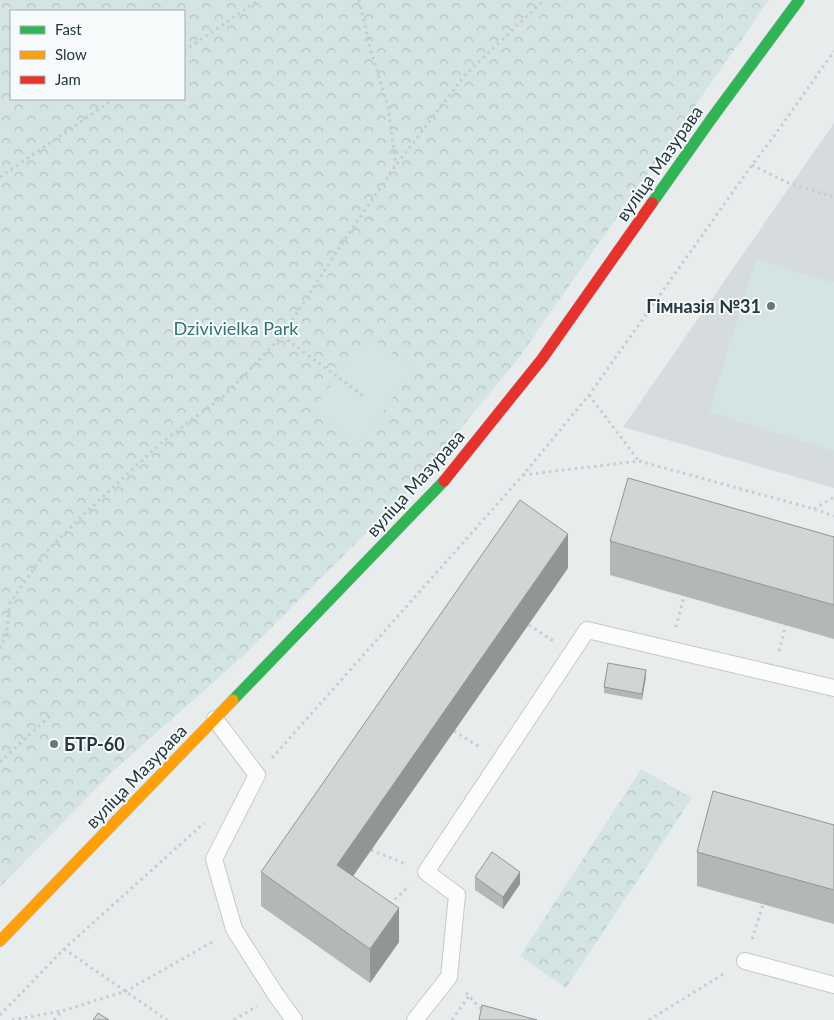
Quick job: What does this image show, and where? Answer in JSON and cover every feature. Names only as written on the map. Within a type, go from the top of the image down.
[{"type":"main road","name":"вуліца Мазурава","points":[[0,941],[440,486],[542,359],[712,118],[799,0]]},
{"type":"lane","points":[[415,1020],[449,977],[457,895],[426,872],[587,630],[834,688]]},
{"type":"lane","points":[[215,719],[257,775],[214,859],[234,930],[294,1020]]},
{"type":"lane","points":[[745,961],[834,985]]},
{"type":"path","points":[[185,50],[259,0]]},
{"type":"path","points":[[359,0],[370,47],[388,107],[396,165]]},
{"type":"path","points":[[0,648],[6,637],[10,603],[44,554],[160,444],[226,394],[282,336],[396,165],[465,75],[544,0]]},
{"type":"path","points":[[257,775],[523,475],[589,395],[834,51]]},
{"type":"path","points":[[0,177],[113,100]]},
{"type":"path","points":[[752,165],[788,183],[834,197]]},
{"type":"path","points":[[282,336],[365,397]]},
{"type":"path","points":[[589,395],[639,461]]},
{"type":"path","points":[[523,475],[639,461],[834,516]]},
{"type":"path","points":[[814,509],[834,497]]},
{"type":"path","points":[[670,649],[684,596]]},
{"type":"path","points":[[0,762],[53,713]]},
{"type":"path","points":[[454,731],[500,760]]},
{"type":"path","points":[[0,1015],[64,949],[205,822]]},
{"type":"path","points":[[371,850],[426,872],[384,909]]},
{"type":"path","points":[[649,1020],[745,961],[763,905]]},
{"type":"path","points":[[12,1020],[62,1010],[126,991],[234,930]]},
{"type":"path","points":[[64,949],[167,1020]]},
{"type":"path","points":[[449,977],[482,1010],[491,1012]]},
{"type":"path","points":[[452,1020],[469,996]]},
{"type":"path","points":[[54,1020],[62,1010]]},
{"type":"shaded area","name":"Гімназія №31","points":[[834,123],[834,488],[623,427],[791,185]]},
{"type":"green space","name":"Dzivivielka Park","points":[[0,0],[769,0],[520,356],[417,482],[242,657],[111,773],[0,887]]},
{"type":"green space","points":[[756,259],[834,283],[834,451],[709,412]]},
{"type":"green space","points":[[368,336],[414,368],[359,445],[312,410]]},
{"type":"green space","points":[[641,769],[692,798],[566,988],[520,956]]},
{"type":"building","points":[[628,478],[834,537],[834,605],[610,541]]},
{"type":"building","points":[[520,500],[568,534],[337,865],[399,908],[370,949],[261,872]]},
{"type":"building","points":[[608,663],[646,670],[642,694],[604,687]]},
{"type":"building","points":[[713,791],[834,825],[834,890],[697,852]]},
{"type":"building","points":[[492,852],[520,872],[503,897],[475,877]]},
{"type":"building","points":[[482,1005],[537,1020],[479,1020]]},
{"type":"building","points":[[98,1013],[109,1020],[93,1020]]},
{"type":"traffic: fast","points":[[652,203],[799,0]]},
{"type":"traffic: fast","points":[[233,700],[444,481]]},
{"type":"traffic: slow","points":[[0,941],[233,700]]},
{"type":"traffic: jam","points":[[444,481],[542,359],[652,203]]},
{"type":"place","name":"Гімназія №31","points":[[771,306]]},
{"type":"place","name":"БТР-60","points":[[54,744]]}]
